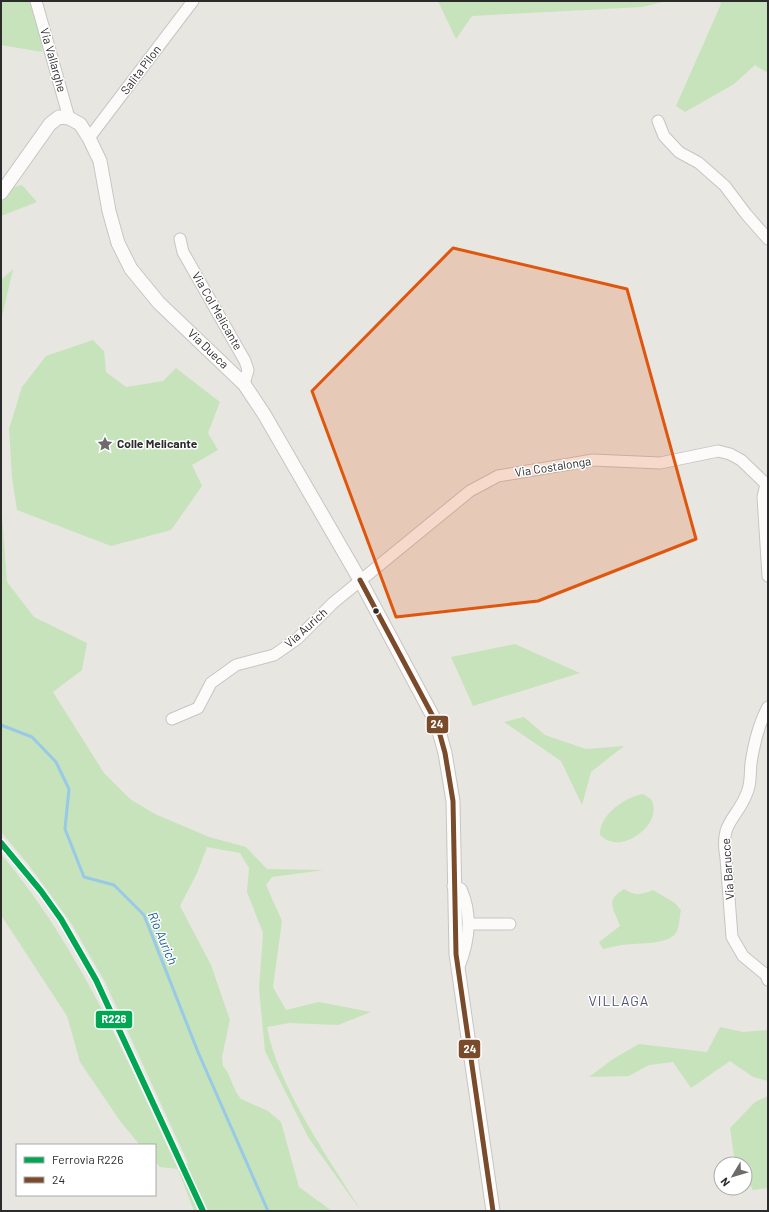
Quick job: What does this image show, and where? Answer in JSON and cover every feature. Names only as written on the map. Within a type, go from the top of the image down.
[{"type":"street","name":"Via Vallarghe","points":[[36,1],[69,118]]},
{"type":"street","name":"Salita Pilon","points":[[89,138],[193,1]]},
{"type":"street","points":[[1,193],[50,124],[59,118],[69,118]]},
{"type":"street","name":"Via Dueca","points":[[69,118],[80,124],[89,138],[100,161],[109,211],[118,242],[131,269],[159,303],[244,384],[264,414],[360,580],[439,731],[446,753],[452,801],[453,886],[458,969],[493,1211]]},
{"type":"street","points":[[658,121],[664,136],[679,152],[699,163],[725,186],[768,238]]},
{"type":"street","name":"Via Col Melicante","points":[[180,239],[183,252],[245,360],[248,370],[244,384]]},
{"type":"street","name":"Via Costalonga","points":[[360,580],[470,491],[498,476],[593,460],[660,463],[718,451],[730,454],[741,460],[767,483]]},
{"type":"street","points":[[767,483],[763,498],[768,576]]},
{"type":"street","name":"Via Aurich","points":[[172,719],[198,708],[211,683],[236,665],[274,655],[297,639],[333,603],[360,580]]},
{"type":"street","name":"Via Barucce","points":[[768,707],[758,728],[751,763],[749,790],[727,825],[724,846],[732,937],[743,956],[766,976],[768,980]]},
{"type":"street","points":[[453,886],[462,889],[466,900],[469,924],[466,950],[458,969]]},
{"type":"street","points":[[469,924],[510,924]]},
{"type":"highlighted area","points":[[453,248],[627,289],[696,539],[538,601],[396,617],[312,391]]},
{"type":"green space","points":[[1,1],[43,1],[42,52],[1,45]]},
{"type":"green space","points":[[438,1],[667,1],[642,7],[472,16],[456,39]]},
{"type":"green space","points":[[719,1],[768,1],[768,73],[755,65],[734,84],[685,112],[676,106],[721,4]]},
{"type":"green space","points":[[22,185],[37,202],[1,216],[1,191]]},
{"type":"green space","points":[[13,269],[1,321],[1,280]]},
{"type":"green space","points":[[93,340],[104,351],[106,372],[126,387],[163,381],[176,368],[220,402],[208,433],[218,450],[192,465],[202,486],[171,530],[111,546],[17,510],[12,477],[9,429],[22,387],[46,356]]},
{"type":"green space","points":[[1,515],[7,582],[34,617],[87,643],[82,670],[53,692],[104,773],[130,799],[155,814],[209,837],[246,847],[267,869],[324,870],[272,877],[266,885],[282,921],[273,987],[286,1010],[319,1002],[371,1012],[338,1025],[289,1023],[267,1027],[273,1050],[293,1098],[320,1146],[361,1211],[308,1137],[265,1051],[259,989],[263,933],[247,892],[249,868],[240,853],[207,847],[197,873],[180,906],[211,965],[230,1020],[222,1057],[223,1066],[241,1099],[268,1111],[281,1122],[299,1187],[332,1211],[194,1211],[178,1169],[188,1163],[105,982],[71,923],[28,864],[1,832]]},
{"type":"green space","points":[[515,644],[580,673],[473,706],[451,657]]},
{"type":"green space","points":[[524,717],[545,735],[586,749],[624,746],[591,772],[582,805],[561,761],[504,722]]},
{"type":"green space","points":[[643,794],[651,799],[654,807],[650,823],[644,830],[629,840],[622,842],[610,841],[600,835],[604,821],[614,808],[629,799]]},
{"type":"green space","points":[[1,854],[29,889],[78,965],[100,1005],[178,1169],[160,1167],[156,1163],[156,1144],[139,1144],[120,1121],[80,1062],[67,1016],[1,915]]},
{"type":"green space","points":[[624,889],[631,893],[638,894],[653,890],[675,903],[681,910],[677,932],[671,938],[658,942],[621,945],[603,949],[599,942],[620,926],[613,910],[612,901],[618,893]]},
{"type":"green space","points":[[720,1027],[743,1032],[768,1030],[768,1081],[753,1077],[730,1061],[691,1088],[673,1062],[649,1065],[629,1076],[589,1077],[613,1059],[639,1044],[707,1052]]},
{"type":"green space","points":[[768,1096],[768,1188],[753,1190],[753,1156],[734,1156],[730,1128],[755,1102]]},
{"type":"waterway","name":"Rio Aurich","points":[[1,725],[32,737],[56,762],[69,789],[65,829],[84,877],[114,885],[144,915],[198,1052],[268,1211]]},
{"type":"rail line","name":"R226","points":[[1,843],[41,891],[61,919],[96,980],[203,1211]]},
{"type":"transit line","name":"24","points":[[360,580],[437,724],[445,753],[453,801],[456,954],[493,1211]]},
{"type":"place","name":"Colle Melicante","points":[[105,444]]},
{"type":"district","name":"VILLAGA","points":[[619,1001]]}]
